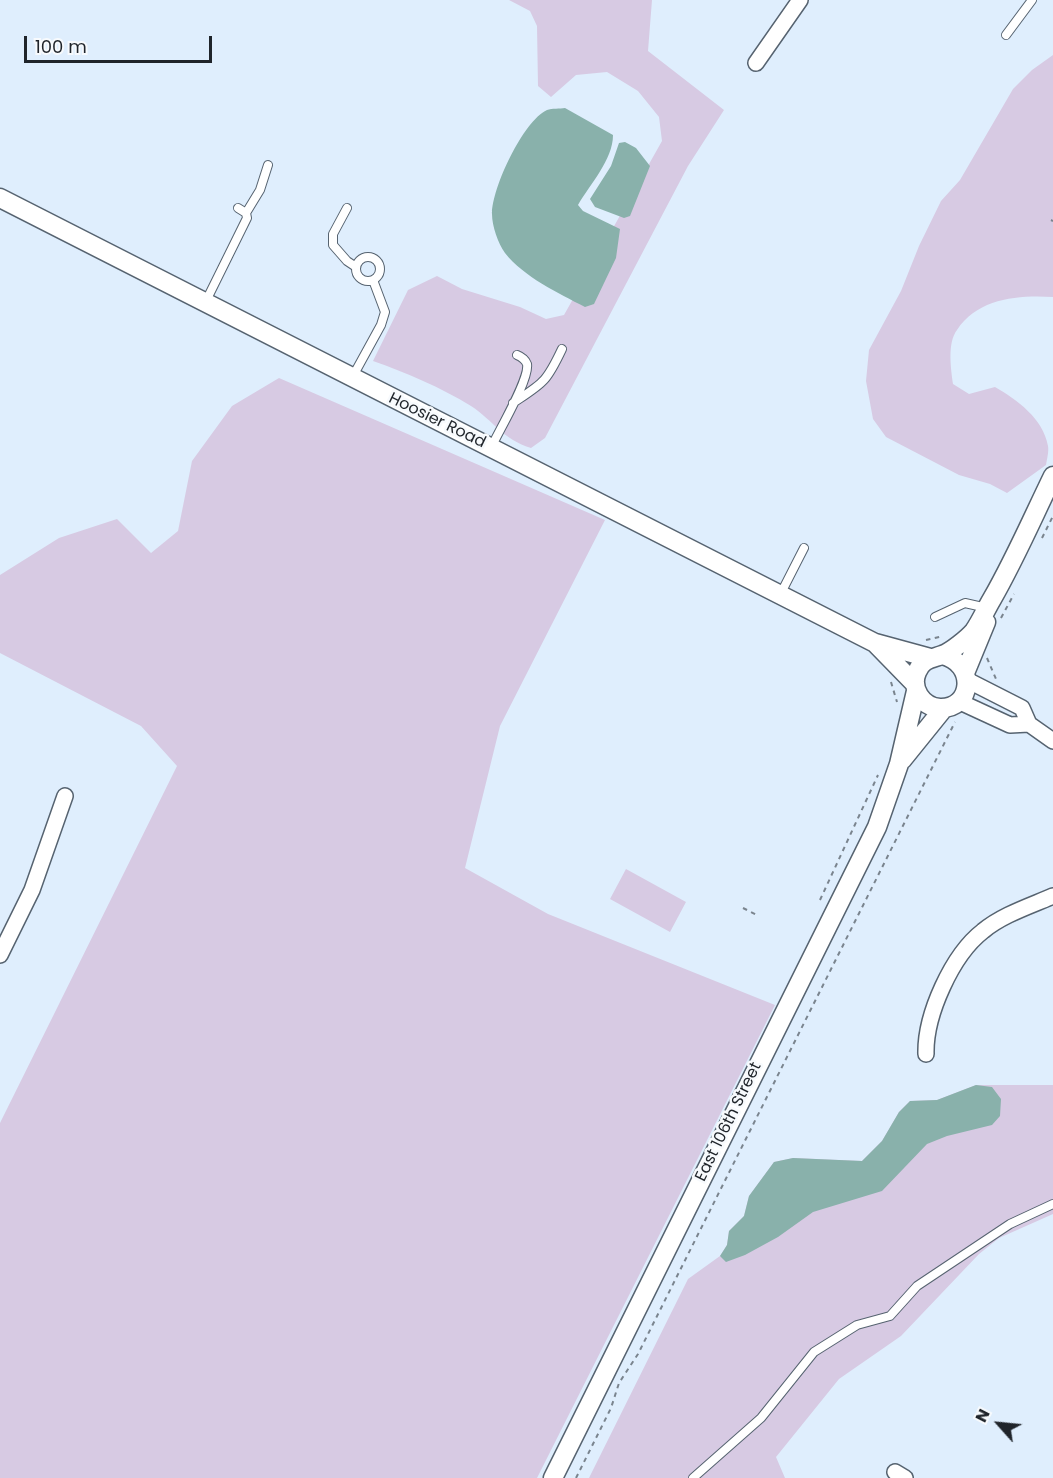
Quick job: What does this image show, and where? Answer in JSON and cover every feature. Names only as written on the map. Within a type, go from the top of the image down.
[{"type":"street","points":[[756,63],[800,0]]},
{"type":"street","name":"Hoosier Road","points":[[0,198],[875,643],[936,657]]},
{"type":"street","points":[[952,710],[965,691],[966,677],[1004,579],[1053,476]]},
{"type":"street","points":[[1004,579],[974,631],[920,666],[915,687],[924,702],[1010,725],[1029,724]]},
{"type":"street","name":"Hoosier Road","points":[[875,643],[915,687]]},
{"type":"street","points":[[936,657],[958,662],[966,677],[1022,708],[1029,724],[1053,741]]},
{"type":"street","name":"East 106th Street","points":[[553,1478],[872,837],[890,765],[915,687]]},
{"type":"street","name":"East 106th Street","points":[[890,765],[952,710]]},
{"type":"street","points":[[0,955],[32,890],[65,796]]},
{"type":"street","points":[[926,1054],[932,1010],[971,941],[997,921],[1053,896]]},
{"type":"lane","points":[[1006,35],[1032,0]]},
{"type":"lane","points":[[204,303],[247,218],[246,213],[260,189],[268,165]]},
{"type":"lane","points":[[238,208],[246,213]]},
{"type":"lane","points":[[347,208],[333,234],[333,245],[346,261],[356,267],[362,279],[373,280]]},
{"type":"lane","points":[[356,267],[363,258],[375,258],[379,263],[380,271],[373,280]]},
{"type":"lane","points":[[351,378],[381,325],[385,312],[373,280]]},
{"type":"lane","points":[[512,404],[537,389],[553,369],[562,349]]},
{"type":"lane","points":[[491,448],[528,367],[525,359],[517,355]]},
{"type":"lane","points":[[780,595],[804,548]]},
{"type":"lane","points":[[935,617],[965,603],[987,608]]},
{"type":"lane","points":[[693,1478],[761,1418],[814,1352],[857,1325],[890,1316],[917,1286],[1010,1224],[1053,1204]]},
{"type":"path","points":[[576,1478],[611,1408],[620,1383],[643,1343],[952,710]]},
{"type":"path","points":[[820,900],[890,765]]},
{"type":"path","points":[[743,908],[757,915]]},
{"type":"shaded area","points":[[509,0],[652,0],[648,51],[724,110],[688,166],[545,438],[531,448],[513,440],[459,399],[423,381],[373,361],[408,290],[437,276],[462,289],[520,307],[546,319],[564,315],[662,141],[659,117],[638,91],[607,72],[576,75],[551,97],[538,86],[537,26],[530,11]]},
{"type":"shaded area","points":[[1053,55],[1053,297],[1013,298],[987,305],[966,319],[957,330],[951,349],[953,384],[969,394],[995,387],[1028,411],[1035,418],[1045,436],[1048,448],[1046,465],[1007,493],[990,484],[959,475],[886,437],[873,419],[866,381],[869,350],[901,291],[919,246],[941,201],[960,180],[1013,89],[1032,70]]},
{"type":"shaded area","points":[[565,108],[613,135],[605,163],[578,205],[583,211],[620,229],[616,258],[594,304],[585,307],[542,284],[513,262],[500,244],[492,219],[497,188],[510,156],[528,127],[547,110]]},
{"type":"shaded area","points":[[625,142],[636,148],[650,166],[630,216],[624,218],[595,207],[590,199],[611,166],[619,143]]},
{"type":"shaded area","points":[[279,378],[605,520],[500,726],[465,868],[548,914],[775,1005],[537,1478],[0,1478],[0,1123],[177,766],[141,726],[0,653],[0,575],[59,538],[117,519],[151,553],[178,531],[192,461],[232,406]]},
{"type":"shaded area","points":[[626,869],[686,902],[670,932],[610,899]]},
{"type":"shaded area","points":[[976,1085],[1053,1085],[1053,1214],[999,1238],[979,1254],[901,1336],[839,1379],[776,1457],[785,1478],[589,1478],[688,1279],[720,1256],[727,1245],[729,1231],[744,1216],[749,1196],[774,1162],[793,1158],[862,1161],[882,1141],[899,1112],[910,1101],[937,1100]]},
{"type":"shaded area","points":[[976,1085],[992,1087],[1001,1099],[1000,1116],[992,1125],[947,1136],[927,1144],[882,1191],[813,1212],[778,1237],[745,1255],[726,1262],[720,1256],[727,1245],[729,1231],[744,1216],[749,1196],[774,1162],[793,1158],[862,1161],[882,1141],[899,1112],[910,1101],[937,1100]]}]
